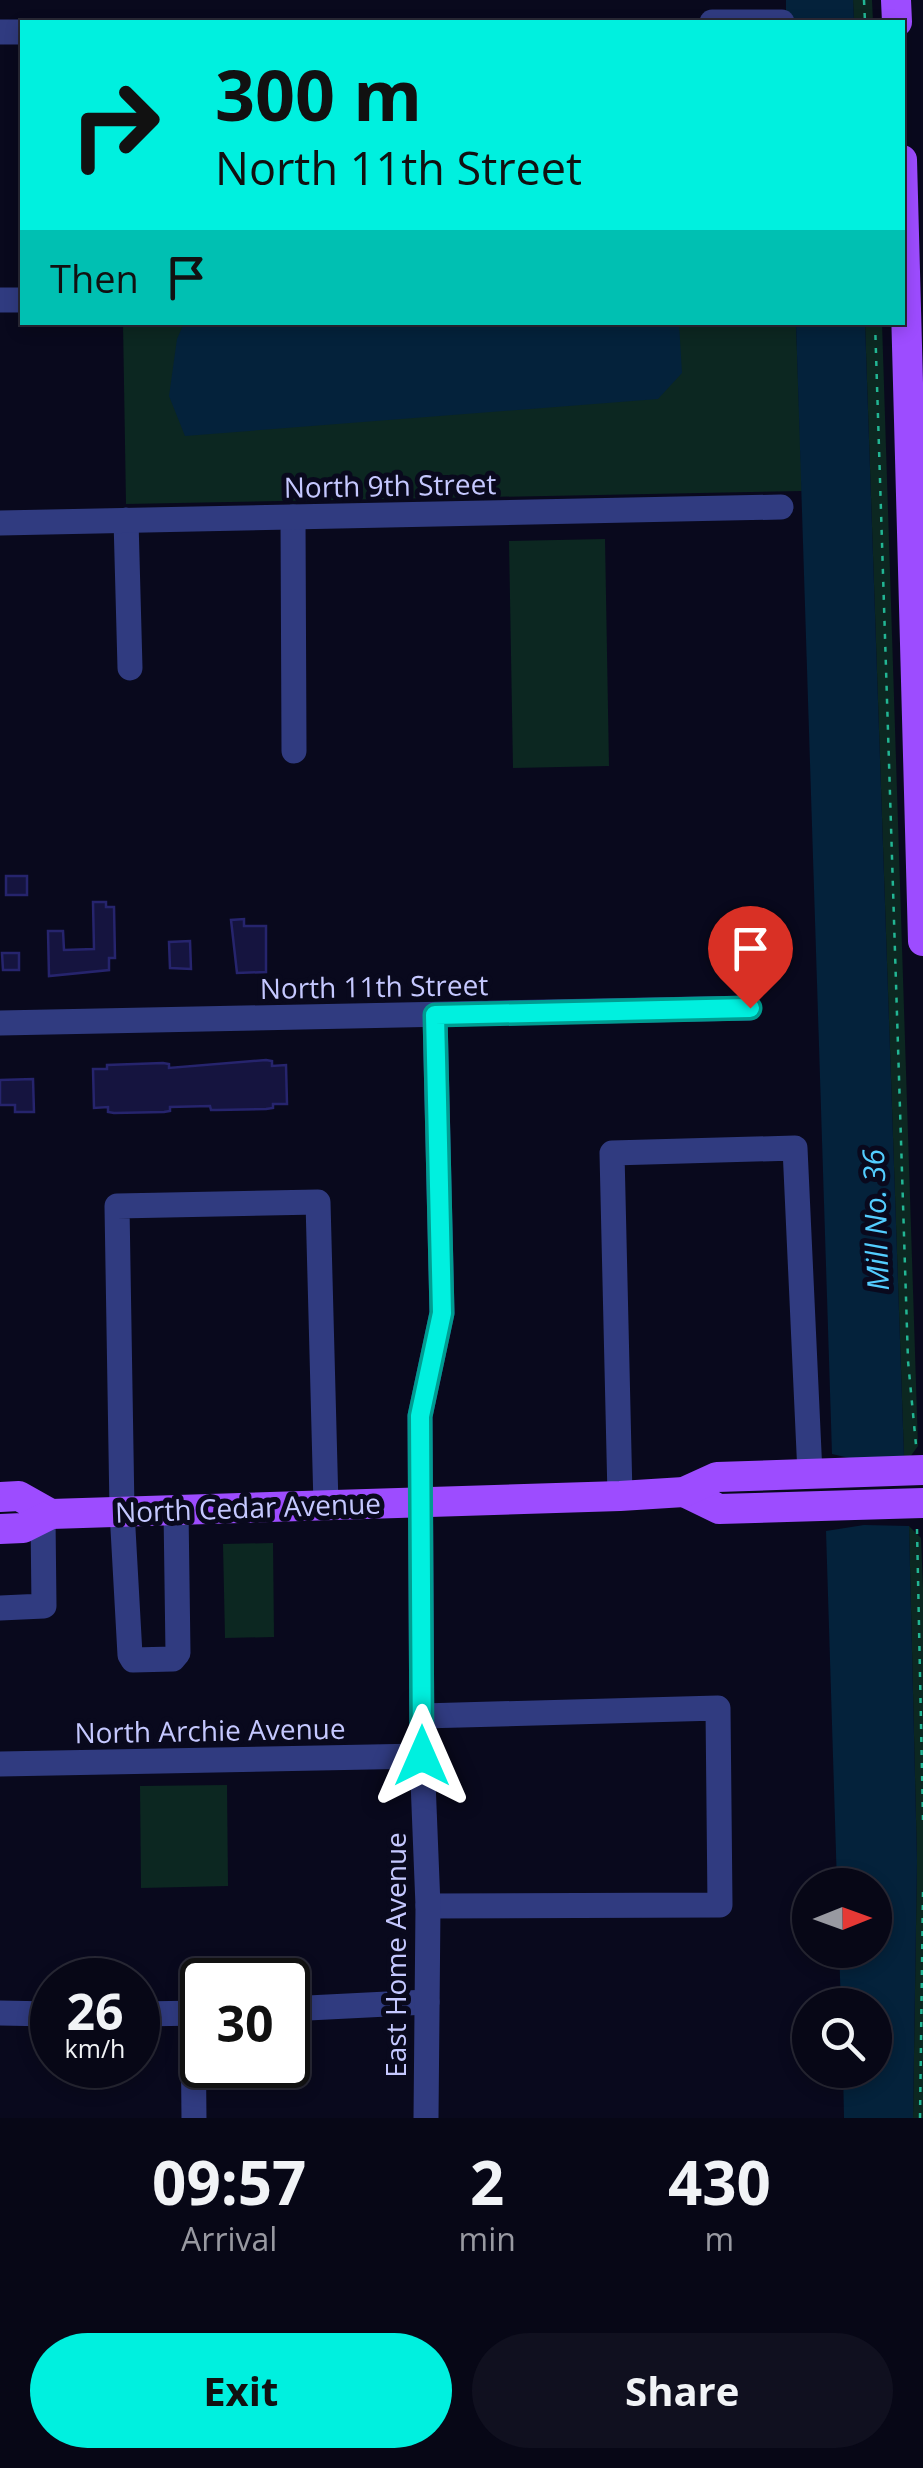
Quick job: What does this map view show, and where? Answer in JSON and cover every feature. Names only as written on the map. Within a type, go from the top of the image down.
[{"type":"main road","points":[[905,228],[918,522],[923,942]]},
{"type":"main road","name":"North Cedar Avenue","points":[[0,1529],[23,1528],[47,1516],[684,1492],[717,1477],[917,1466]]},
{"type":"main road","name":"North Cedar Avenue","points":[[684,1492],[720,1509],[839,1505],[917,1511]]},
{"type":"main road","points":[[6,1495],[47,1516]]},
{"type":"street","name":"North 9th Street","points":[[0,523],[781,507]]},
{"type":"street","points":[[293,517],[294,751]]},
{"type":"street","points":[[126,520],[130,668]]},
{"type":"street","name":"North 11th Street","points":[[0,1024],[750,1008]]},
{"type":"street","name":"East Home Avenue","points":[[426,2118],[428,1906],[422,1756],[420,1416],[442,1313],[435,1015]]},
{"type":"street","points":[[620,1496],[612,1152],[795,1148],[824,1474]]},
{"type":"street","points":[[176,1510],[178,1653],[173,1659],[134,1660],[130,1655],[122,1512],[117,1206],[318,1202],[326,1504]]},
{"type":"street","points":[[0,1608],[44,1606],[47,1516]]},
{"type":"street","points":[[422,1716],[718,1708],[720,1905],[428,1906]]},
{"type":"street","name":"North Archie Avenue","points":[[0,1764],[422,1756]]},
{"type":"street","points":[[310,2008],[427,2002]]},
{"type":"street","points":[[0,2014],[30,2014]]},
{"type":"street","points":[[194,2118],[195,2088]]},
{"type":"path","points":[[875,325],[907,1341],[917,1466]]},
{"type":"path","points":[[917,1511],[923,1820]]},
{"type":"path","points":[[920,2118],[923,1891]]},
{"type":"green space","points":[[853,0],[872,0],[873,20],[854,20]]},
{"type":"green space","points":[[123,325],[796,325],[802,491],[126,504]]},
{"type":"green space","points":[[865,325],[882,325],[918,1446],[910,1457],[904,1457]]},
{"type":"green space","points":[[605,539],[609,766],[513,768],[509,541]]},
{"type":"green space","points":[[909,1526],[921,1538],[923,1588],[923,2118],[913,2118],[917,1861]]},
{"type":"green space","points":[[273,1543],[274,1637],[225,1638],[223,1544]]},
{"type":"green space","points":[[227,1785],[228,1886],[141,1888],[140,1786]]},
{"type":"water","points":[[786,0],[853,0],[854,20],[786,20]]},
{"type":"water","points":[[183,325],[679,325],[682,373],[658,399],[185,436],[169,396],[177,339]]},
{"type":"water","name":"Mill No. 36","points":[[796,325],[865,325],[904,1457],[862,1461],[832,1454]]},
{"type":"water","points":[[864,1525],[909,1526],[917,1861],[913,2118],[844,2118],[843,2088],[892,2088],[892,1988],[840,1988],[840,1968],[892,1968],[892,1868],[836,1868],[826,1531]]},
{"type":"building","points":[[6,876],[27,876],[27,895],[6,895]]},
{"type":"building","points":[[93,902],[106,902],[106,907],[114,907],[115,958],[109,958],[109,970],[49,976],[48,931],[63,931],[64,950],[94,949]]},
{"type":"building","points":[[244,919],[244,926],[266,926],[266,972],[237,973],[231,920]]},
{"type":"building","points":[[190,941],[191,969],[170,968],[169,942]]},
{"type":"building","points":[[2,953],[19,953],[19,970],[3,970]]},
{"type":"building","points":[[272,1061],[272,1066],[286,1065],[287,1104],[273,1104],[273,1108],[266,1109],[170,1107],[170,1111],[164,1112],[114,1113],[108,1112],[108,1107],[94,1108],[93,1069],[107,1069],[107,1065],[163,1063],[169,1064],[169,1068]]},
{"type":"building","points":[[33,1079],[34,1112],[15,1112],[15,1105],[0,1105],[0,1080]]},
{"type":"route","points":[[422,1756],[420,1416],[442,1313],[435,1015],[750,1008]]}]
